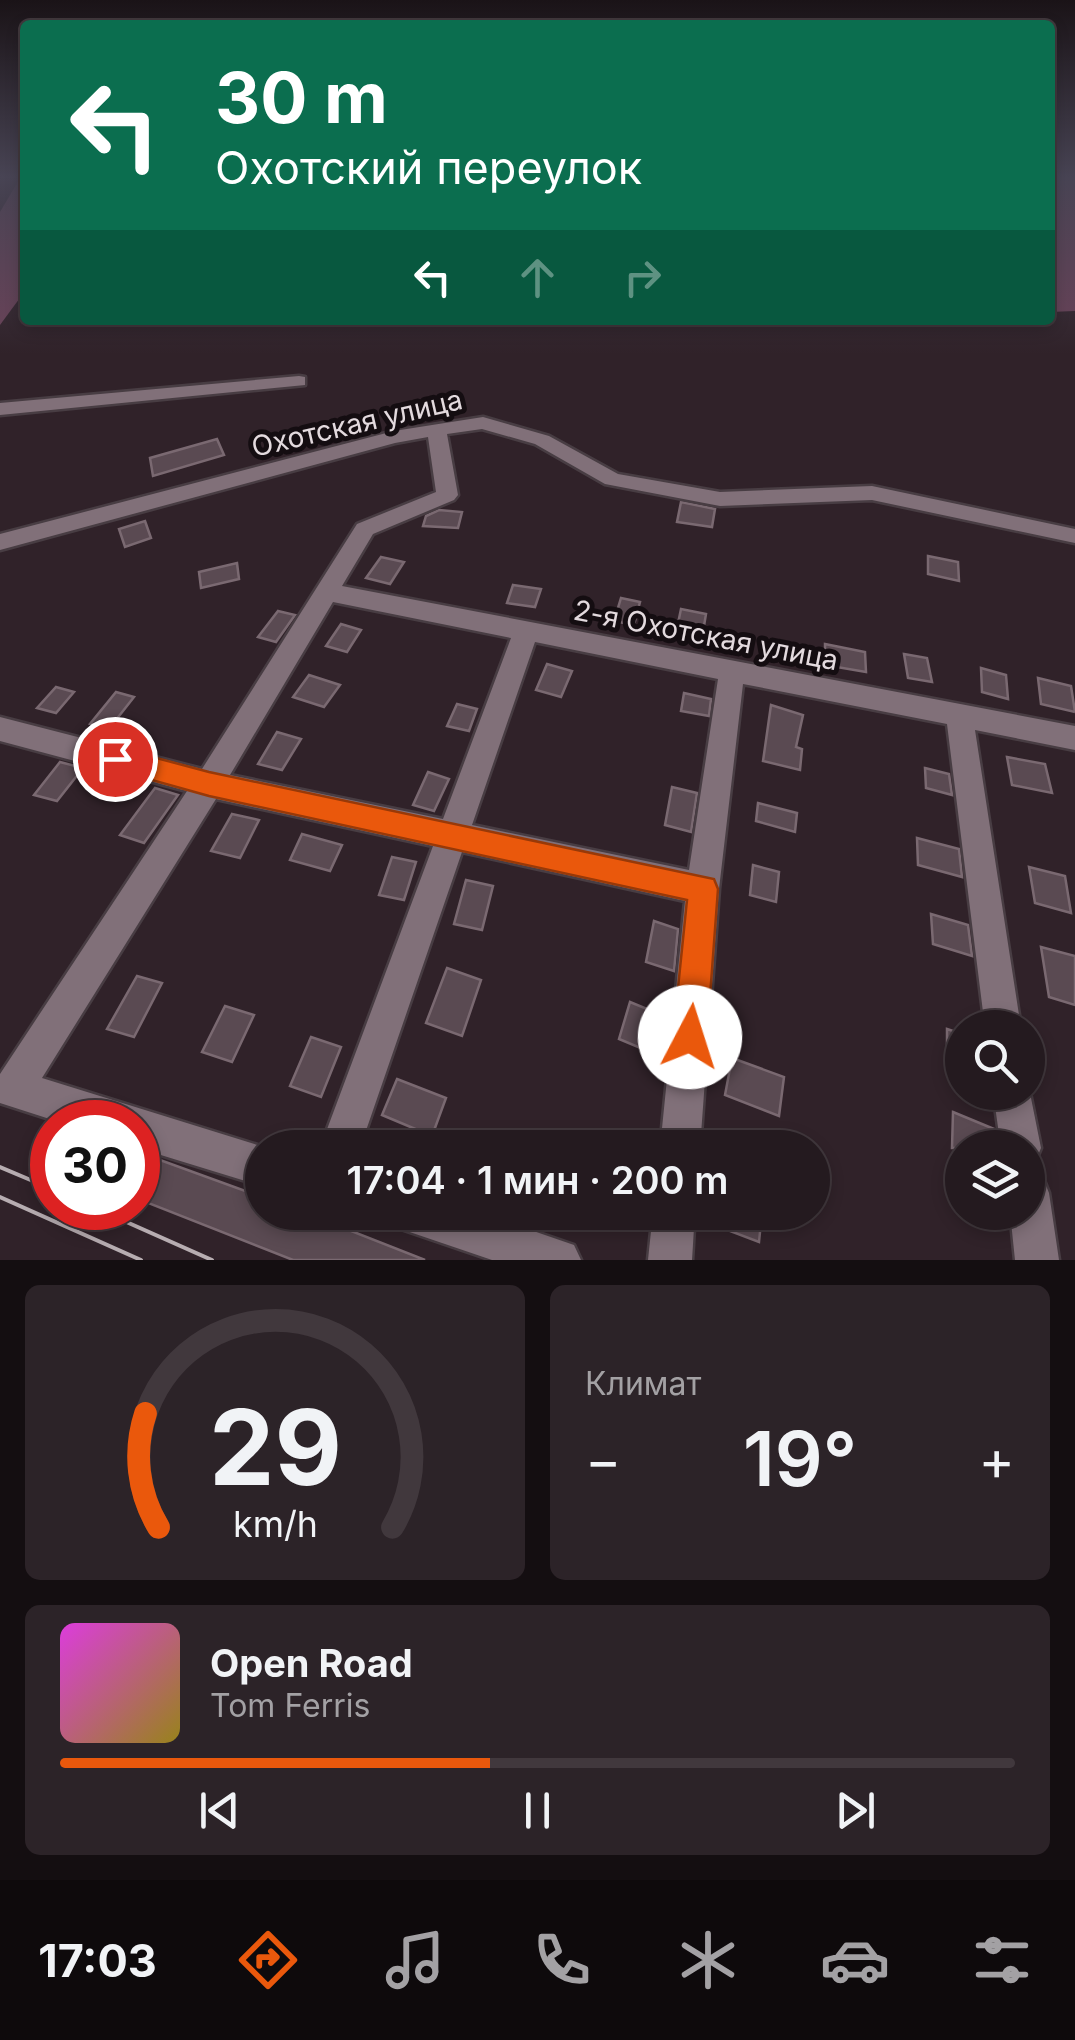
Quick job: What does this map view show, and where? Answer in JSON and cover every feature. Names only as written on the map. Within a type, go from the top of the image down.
[{"type":"street","points":[[0,409],[299,381]]},
{"type":"street","name":"Охотская улица","points":[[0,542],[436,429],[484,423],[542,440],[612,479],[720,499],[872,493],[1075,536]]},
{"type":"street","points":[[49,1100],[13,1089],[209,784],[364,529],[447,495],[436,429]]},
{"type":"street","name":"2-я Охотская улица","points":[[326,592],[1075,738]]},
{"type":"street","points":[[346,1130],[526,631]]},
{"type":"street","points":[[682,1130],[703,889],[732,670]]},
{"type":"street","points":[[959,714],[1000,1010]]},
{"type":"street","points":[[0,729],[209,784],[703,889]]},
{"type":"street","points":[[160,1135],[245,1161]]},
{"type":"street","points":[[466,1230],[559,1260]]},
{"type":"street","points":[[670,1260],[672,1230]]},
{"type":"street","points":[[1034,1230],[1038,1260]]},
{"type":"shaded area","points":[[0,237],[20,237],[20,298],[0,325]]},
{"type":"shaded area","points":[[1055,237],[1075,237],[1075,311],[1055,312]]},
{"type":"building","points":[[217,439],[224,455],[153,476],[150,458]]},
{"type":"building","points":[[681,502],[715,509],[712,527],[677,522]]},
{"type":"building","points":[[439,510],[462,512],[458,528],[423,526],[426,516]]},
{"type":"building","points":[[145,521],[151,538],[125,547],[119,529]]},
{"type":"building","points":[[928,556],[958,562],[959,581],[928,574]]},
{"type":"building","points":[[381,557],[404,562],[390,584],[366,578]]},
{"type":"building","points":[[237,563],[239,579],[201,588],[199,572]]},
{"type":"building","points":[[513,585],[541,589],[535,607],[507,603]]},
{"type":"building","points":[[621,598],[640,602],[634,625],[614,621]]},
{"type":"building","points":[[681,609],[706,614],[702,638],[676,633]]},
{"type":"building","points":[[278,611],[295,615],[276,642],[258,637]]},
{"type":"building","points":[[341,624],[361,630],[347,652],[326,646]]},
{"type":"building","points":[[825,644],[865,652],[866,672],[825,665]]},
{"type":"building","points":[[904,654],[927,658],[932,682],[908,678]]},
{"type":"building","points":[[547,664],[572,671],[561,697],[536,690]]},
{"type":"building","points":[[981,668],[1006,675],[1008,699],[982,692]]},
{"type":"building","points":[[309,675],[340,685],[324,707],[293,697]]},
{"type":"building","points":[[1038,678],[1071,686],[1075,712],[1041,704]]},
{"type":"building","points":[[56,687],[74,692],[56,713],[37,708]]},
{"type":"building","points":[[116,692],[134,697],[108,730],[90,724]]},
{"type":"building","points":[[684,693],[711,699],[709,716],[681,711]]},
{"type":"building","points":[[457,704],[477,709],[469,731],[447,726]]},
{"type":"building","points":[[771,705],[803,715],[796,747],[802,749],[800,770],[763,761]]},
{"type":"building","points":[[277,732],[301,739],[282,770],[258,764]]},
{"type":"building","points":[[1007,757],[1045,764],[1052,793],[1012,785]]},
{"type":"building","points":[[60,762],[83,768],[57,801],[34,795]]},
{"type":"building","points":[[925,768],[949,774],[952,795],[926,788]]},
{"type":"building","points":[[428,772],[449,779],[434,811],[413,805]]},
{"type":"building","points":[[672,787],[697,793],[691,832],[665,825]]},
{"type":"building","points":[[155,788],[178,795],[144,843],[120,835]]},
{"type":"building","points":[[758,803],[797,813],[795,832],[756,821]]},
{"type":"building","points":[[232,814],[259,820],[240,858],[211,851]]},
{"type":"building","points":[[302,834],[342,845],[330,871],[290,860]]},
{"type":"building","points":[[917,838],[959,849],[962,877],[918,865]]},
{"type":"building","points":[[392,857],[416,862],[404,900],[379,895]]},
{"type":"building","points":[[753,865],[779,872],[776,902],[750,895]]},
{"type":"building","points":[[1029,867],[1065,876],[1071,913],[1035,903]]},
{"type":"building","points":[[466,880],[493,886],[482,930],[454,924]]},
{"type":"building","points":[[931,914],[968,925],[972,956],[933,944]]},
{"type":"building","points":[[654,921],[678,929],[674,971],[646,962]]},
{"type":"building","points":[[1041,947],[1075,956],[1075,1005],[1049,997]]},
{"type":"building","points":[[447,968],[481,980],[462,1036],[426,1023]]},
{"type":"building","points":[[137,976],[162,983],[134,1037],[107,1029]]},
{"type":"building","points":[[630,1002],[669,1018],[662,1057],[619,1039]]},
{"type":"building","points":[[225,1006],[254,1015],[232,1062],[202,1052]]},
{"type":"building","points":[[311,1037],[341,1047],[321,1097],[290,1086]]},
{"type":"building","points":[[732,1058],[784,1077],[779,1116],[725,1095]]},
{"type":"building","points":[[397,1079],[446,1098],[434,1130],[418,1130],[382,1115]]},
{"type":"building","points":[[953,1112],[994,1130],[952,1130]]},
{"type":"building","points":[[160,1160],[245,1191],[245,1230],[349,1230],[425,1260],[293,1260],[160,1208]]},
{"type":"building","points":[[727,1230],[760,1230],[759,1242]]},
{"type":"tram line","points":[[0,1167],[30,1180]]},
{"type":"tram line","points":[[0,1197],[141,1260]]},
{"type":"tram line","points":[[144,1230],[212,1260]]},
{"type":"route","points":[[115,759],[209,784],[703,889],[690,1037]]}]
